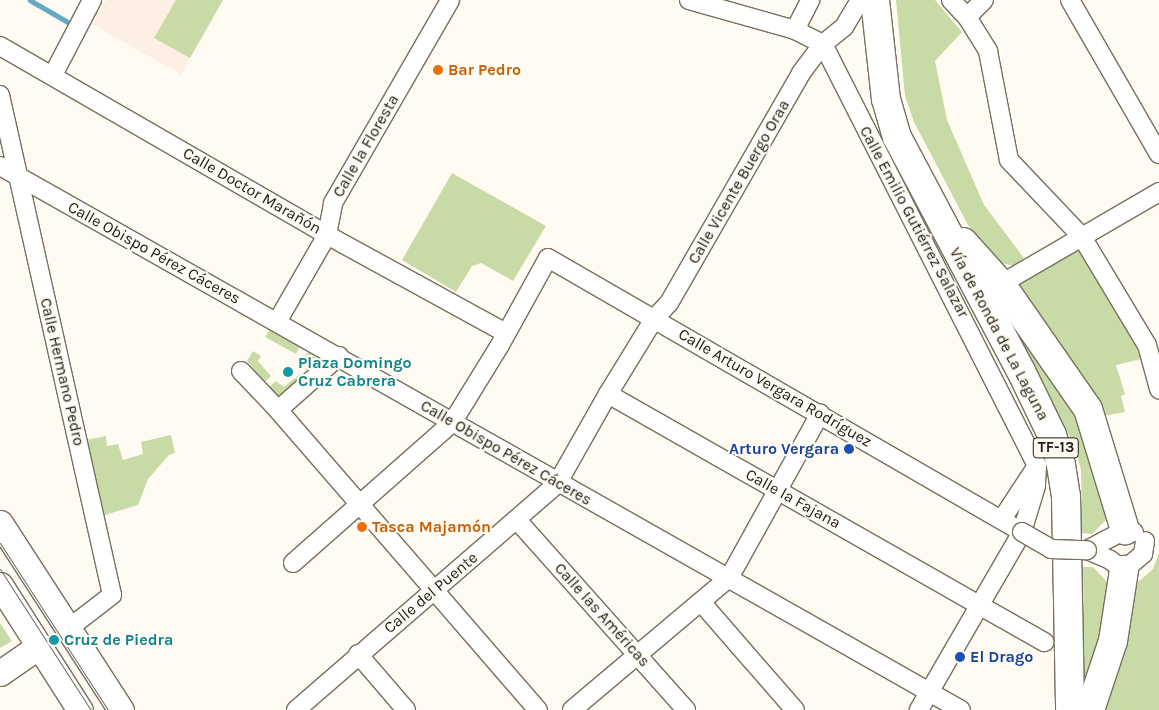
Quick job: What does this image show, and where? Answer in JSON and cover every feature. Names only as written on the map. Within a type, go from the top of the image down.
[{"type":"main road","name":"Vía de Ronda de La Laguna","points":[[875,0],[886,99],[897,136],[934,210],[1021,371],[1052,435],[1061,465],[1066,496],[1070,710]]},
{"type":"main road","points":[[934,210],[1001,284],[1088,409],[1143,536]]},
{"type":"main road","points":[[0,523],[120,710]]},
{"type":"main road","points":[[1090,710],[1113,641],[1124,570]]},
{"type":"main road","points":[[0,585],[80,710]]},
{"type":"main road","points":[[0,672],[39,646]]},
{"type":"street","points":[[53,75],[92,0]]},
{"type":"street","name":"Calle la Floresta","points":[[276,322],[327,235],[333,203],[450,0]]},
{"type":"street","points":[[689,0],[795,30],[823,44]]},
{"type":"street","points":[[795,30],[810,0]]},
{"type":"street","name":"Calle Vicente Buergo Oraa","points":[[654,319],[670,303],[801,73],[823,44],[844,27],[860,0]]},
{"type":"street","points":[[951,0],[967,17],[988,50],[1009,160],[1082,237],[1147,345],[1157,371],[1159,389]]},
{"type":"street","points":[[967,17],[984,0]]},
{"type":"street","points":[[1070,0],[1159,154]]},
{"type":"street","name":"Calle Emilio Gutiérrez Salazar","points":[[823,44],[894,188],[1003,394],[1037,465]]},
{"type":"street","name":"Calle Doctor Marañón","points":[[0,46],[327,235],[506,333]]},
{"type":"street","name":"Calle Hermano Pedro","points":[[0,95],[112,595],[68,629]]},
{"type":"street","name":"Calle Obispo Pérez Cáceres","points":[[0,166],[339,356],[557,484],[729,578],[961,710]]},
{"type":"street","points":[[894,188],[934,210]]},
{"type":"street","points":[[1001,284],[1159,192]]},
{"type":"street","name":"Calle Arturo Vergara Rodríguez","points":[[506,333],[548,258],[1051,549],[1087,550]]},
{"type":"street","name":"Calle del Puente","points":[[296,710],[358,654],[557,484],[608,394],[654,319]]},
{"type":"street","points":[[293,562],[361,505],[452,423],[506,333]]},
{"type":"street","points":[[278,410],[339,356]]},
{"type":"street","points":[[241,371],[278,410],[435,589],[538,710]]},
{"type":"street","name":"Calle la Fajana","points":[[608,394],[1044,642]]},
{"type":"street","points":[[572,710],[639,656],[729,578],[820,414]]},
{"type":"street","points":[[1002,519],[1037,465]]},
{"type":"street","points":[[919,710],[978,605],[1022,532],[1036,486],[1037,465]]},
{"type":"street","name":"Calle las Américas","points":[[517,520],[686,710]]},
{"type":"street","points":[[1143,536],[1142,554],[1124,570],[1110,560],[1087,550],[1143,536]]},
{"type":"street","points":[[701,602],[795,710]]},
{"type":"street","points":[[358,654],[406,710]]},
{"type":"shaded area","points":[[106,0],[223,0],[181,74],[92,24]]},
{"type":"green space","points":[[176,0],[223,0],[190,58],[154,38]]},
{"type":"green space","points":[[896,0],[935,0],[962,32],[935,61],[947,120],[984,205],[1024,258],[1014,266],[997,262],[968,225],[914,122],[905,96]]},
{"type":"green space","points":[[452,173],[546,226],[513,281],[481,263],[472,266],[456,292],[402,260]]},
{"type":"green space","points":[[1080,248],[1129,326],[1141,359],[1116,365],[1125,394],[1121,396],[1125,412],[1103,416],[1019,294],[1019,284]]},
{"type":"green space","points":[[1004,306],[1067,390],[1112,514],[1092,534],[1082,533],[1081,469],[1074,445]]},
{"type":"green space","points":[[269,330],[300,347],[296,354],[265,337]]},
{"type":"green space","points":[[253,351],[261,356],[258,361],[271,376],[265,382],[247,361]]},
{"type":"green space","points":[[308,352],[320,361],[311,375],[305,369],[310,364],[303,360]]},
{"type":"green space","points":[[300,374],[306,379],[281,399],[269,387],[276,381],[284,387]]},
{"type":"green space","points":[[171,435],[175,453],[169,455],[148,479],[138,505],[98,517],[81,441],[106,436],[107,446],[118,444],[123,460],[143,454],[141,442]]},
{"type":"green space","points":[[1159,553],[1159,710],[1100,710],[1136,584],[1153,569]]},
{"type":"green space","points":[[1083,567],[1093,567],[1114,589],[1090,689],[1084,684]]},
{"type":"green space","points":[[0,623],[12,641],[0,648]]},
{"type":"waterway","points":[[30,0],[68,22]]},
{"type":"tram line","points":[[0,543],[108,710]]},
{"type":"tram line","points":[[0,569],[91,710]]},
{"type":"place","name":"Bar Pedro","points":[[438,70]]},
{"type":"place","name":"Plaza Domingo Cruz Cabrera","points":[[288,372]]},
{"type":"place","name":"Arturo Vergara","points":[[849,449]]},
{"type":"place","name":"Tasca Majamón","points":[[362,527]]},
{"type":"place","name":"Cruz de Piedra","points":[[54,640]]},
{"type":"place","name":"El Drago","points":[[960,657]]}]
